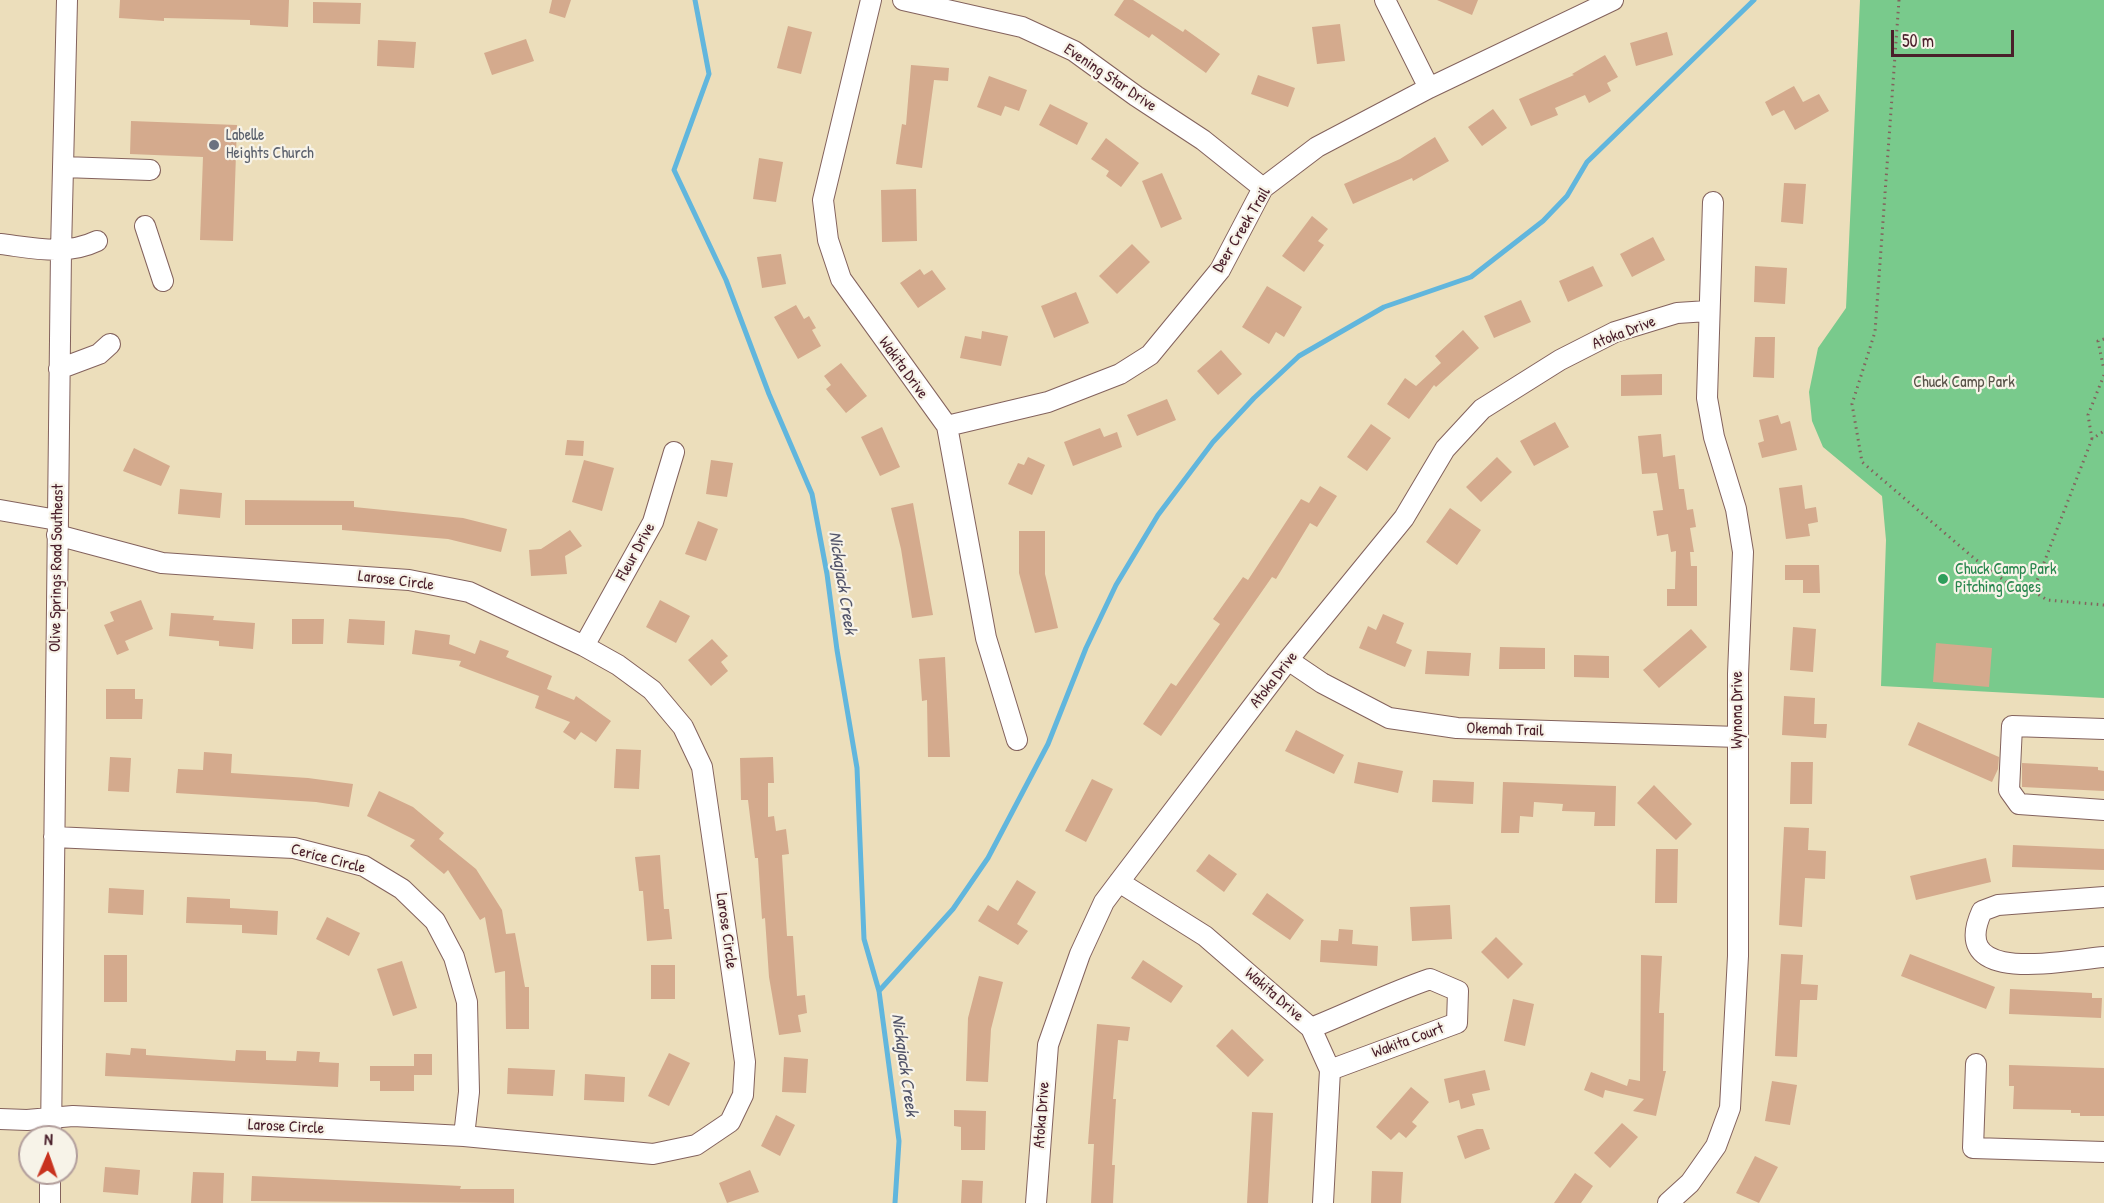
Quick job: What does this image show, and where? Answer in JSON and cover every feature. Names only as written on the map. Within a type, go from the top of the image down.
[{"type":"street","name":"Olive Springs Road Southeast","points":[[51,1125],[59,369],[67,0]]},
{"type":"street","name":"Wakita Drive","points":[[871,0],[824,200],[828,240],[841,279],[947,426],[986,638],[1017,740]]},
{"type":"street","name":"Evening Star Drive","points":[[903,0],[1022,27],[1074,51],[1136,96],[1203,140],[1263,188]]},
{"type":"street","points":[[1385,0],[1429,88]]},
{"type":"street","name":"Deer Creek Trail","points":[[947,426],[1048,402],[1120,374],[1150,355],[1220,270],[1263,188],[1317,147],[1429,88],[1613,0]]},
{"type":"street","points":[[63,167],[150,170]]},
{"type":"street","name":"Wynona Drive","points":[[1668,1203],[1690,1183],[1716,1146],[1730,1108],[1738,956],[1738,737],[1743,552],[1736,509],[1714,437],[1707,398],[1713,202]]},
{"type":"street","points":[[145,226],[163,281]]},
{"type":"street","points":[[0,244],[61,251],[82,248],[97,241]]},
{"type":"street","name":"Atoka Drive","points":[[1036,1203],[1048,1045],[1080,954],[1104,902],[1288,660],[1404,518],[1445,449],[1482,409],[1560,360],[1615,332],[1677,313],[1708,311]]},
{"type":"street","points":[[59,369],[99,354],[110,344]]},
{"type":"street","name":"Fleur Drive","points":[[584,646],[653,522],[674,452]]},
{"type":"street","name":"Larose Circle","points":[[0,510],[162,563],[409,580],[469,592],[584,646],[618,665],[652,690],[683,727],[702,767],[745,1062],[743,1095],[730,1122],[696,1145],[653,1154],[464,1136],[73,1116],[55,1125]]},
{"type":"street","name":"Okemah Trail","points":[[1288,660],[1322,683],[1389,718],[1457,728],[1738,737]]},
{"type":"street","points":[[2104,729],[2012,726],[2009,790],[2019,804],[2104,810]]},
{"type":"street","name":"Cerice Circle","points":[[54,837],[294,849],[364,866],[402,889],[435,921],[454,957],[467,1002],[469,1092],[464,1136]]},
{"type":"street","name":"Wakita Drive","points":[[1119,882],[1205,936],[1311,1028],[1330,1070],[1323,1203]]},
{"type":"street","points":[[2104,897],[1998,905],[1982,911],[1974,928],[1979,951],[1988,958],[2005,964],[2104,957]]},
{"type":"street","name":"Wakita Court","points":[[1311,1028],[1359,1009],[1394,991],[1430,979],[1458,991],[1457,1023],[1330,1070]]},
{"type":"street","points":[[1976,1064],[1973,1148],[2104,1152]]},
{"type":"street","name":"Larose Circle","points":[[0,1119],[38,1125]]},
{"type":"street","points":[[50,1185],[51,1203]]},
{"type":"path","points":[[1899,0],[1875,332],[1852,404],[1862,462],[2009,584],[2032,591],[2047,600],[2104,605]]},
{"type":"path","points":[[2104,339],[2098,341],[2104,370]]},
{"type":"path","points":[[2032,591],[2092,439],[2088,415],[2104,375]]},
{"type":"path","points":[[2092,439],[2104,431]]},
{"type":"green space","name":"Chuck Camp Park","points":[[1860,0],[2104,0],[2104,698],[1881,686],[1886,540],[1882,496],[1823,447],[1812,421],[1809,392],[1818,348],[1846,308]]},
{"type":"building","points":[[120,0],[289,0],[288,27],[250,25],[250,20],[164,18],[164,21],[119,18]]},
{"type":"building","points":[[552,0],[571,0],[565,18],[549,13]]},
{"type":"building","points":[[1124,0],[1133,0],[1183,32],[1185,29],[1220,54],[1206,73],[1152,34],[1149,38],[1114,15]]},
{"type":"building","points":[[1437,0],[1478,0],[1472,15]]},
{"type":"building","points":[[313,2],[361,3],[360,24],[313,23]]},
{"type":"building","points":[[1340,24],[1345,61],[1317,64],[1312,27]]},
{"type":"building","points":[[788,26],[812,32],[801,74],[777,68]]},
{"type":"building","points":[[1667,32],[1673,55],[1636,66],[1630,43]]},
{"type":"building","points":[[526,39],[534,61],[492,75],[484,53]]},
{"type":"building","points":[[378,40],[416,42],[414,68],[377,66]]},
{"type":"building","points":[[1605,55],[1618,77],[1607,83],[1611,91],[1589,103],[1585,95],[1555,108],[1558,115],[1531,126],[1519,99],[1574,75],[1572,74]]},
{"type":"building","points":[[911,65],[949,68],[948,81],[934,80],[922,168],[896,164],[902,124],[906,125]]},
{"type":"building","points":[[1258,75],[1295,88],[1288,107],[1251,94]]},
{"type":"building","points":[[989,76],[1027,90],[1019,111],[1005,106],[1001,116],[977,107]]},
{"type":"building","points":[[1794,86],[1803,102],[1819,94],[1829,111],[1795,130],[1784,110],[1772,116],[1765,102]]},
{"type":"building","points":[[1050,104],[1088,123],[1077,145],[1039,125]]},
{"type":"building","points":[[1493,109],[1507,128],[1482,146],[1468,127]]},
{"type":"building","points":[[131,121],[237,125],[233,241],[200,240],[203,157],[130,154]]},
{"type":"building","points":[[1435,137],[1449,161],[1413,181],[1412,178],[1353,204],[1344,184],[1400,159]]},
{"type":"building","points":[[1106,138],[1139,163],[1121,187],[1106,176],[1109,171],[1091,159]]},
{"type":"building","points":[[759,158],[783,162],[776,202],[753,199]]},
{"type":"building","points":[[1162,173],[1182,219],[1161,228],[1142,181]]},
{"type":"building","points":[[1784,183],[1806,184],[1803,224],[1781,222]]},
{"type":"building","points":[[916,189],[917,241],[882,242],[881,190]]},
{"type":"building","points":[[1312,216],[1328,229],[1318,241],[1324,245],[1304,272],[1282,256]]},
{"type":"building","points":[[1653,237],[1665,260],[1632,277],[1620,254]]},
{"type":"building","points":[[1132,244],[1150,262],[1117,294],[1099,276]]},
{"type":"building","points":[[781,254],[786,284],[762,288],[757,257]]},
{"type":"building","points":[[1593,266],[1603,286],[1568,302],[1559,281]]},
{"type":"building","points":[[1755,266],[1787,268],[1785,304],[1754,302]]},
{"type":"building","points":[[920,269],[924,275],[932,270],[946,289],[918,308],[900,283]]},
{"type":"building","points":[[1267,286],[1302,307],[1284,337],[1276,332],[1269,344],[1242,327]]},
{"type":"building","points":[[1076,292],[1089,323],[1054,338],[1041,306]]},
{"type":"building","points":[[1521,300],[1531,322],[1494,338],[1484,316]]},
{"type":"building","points":[[796,305],[804,319],[809,316],[816,328],[812,330],[821,346],[798,359],[774,317]]},
{"type":"building","points":[[1463,330],[1479,348],[1436,387],[1434,385],[1409,419],[1387,404],[1405,378],[1416,386],[1441,363],[1435,356]]},
{"type":"building","points":[[982,331],[1008,336],[1001,366],[960,358],[965,336],[981,339]]},
{"type":"building","points":[[1755,337],[1775,337],[1774,378],[1753,377]]},
{"type":"building","points":[[1221,350],[1242,374],[1218,395],[1197,371]]},
{"type":"building","points":[[841,363],[867,396],[846,413],[826,389],[831,385],[824,376]]},
{"type":"building","points":[[1662,374],[1662,395],[1621,396],[1621,375]]},
{"type":"building","points":[[1167,399],[1176,420],[1137,436],[1127,415]]},
{"type":"building","points":[[1778,415],[1781,424],[1790,421],[1797,450],[1762,458],[1758,443],[1764,441],[1759,420]]},
{"type":"building","points":[[1555,422],[1569,447],[1534,466],[1520,441]]},
{"type":"building","points":[[1371,424],[1391,438],[1367,471],[1347,457]]},
{"type":"building","points":[[882,427],[900,467],[880,476],[861,437]]},
{"type":"building","points":[[1100,428],[1104,437],[1117,432],[1122,447],[1073,466],[1064,442]]},
{"type":"building","points":[[1661,434],[1663,457],[1675,455],[1679,489],[1684,489],[1687,510],[1693,509],[1696,527],[1690,528],[1694,552],[1690,552],[1691,566],[1697,566],[1697,606],[1667,606],[1667,589],[1675,589],[1676,551],[1671,552],[1668,534],[1657,536],[1653,511],[1663,510],[1657,473],[1642,474],[1638,436]]},
{"type":"building","points":[[567,440],[584,441],[583,456],[565,455]]},
{"type":"building","points":[[134,448],[170,466],[161,486],[123,471]]},
{"type":"building","points":[[1028,457],[1045,465],[1032,495],[1008,484],[1018,463],[1024,465]]},
{"type":"building","points":[[1497,457],[1512,472],[1481,502],[1466,487]]},
{"type":"building","points":[[584,460],[614,468],[602,511],[572,502]]},
{"type":"building","points":[[711,460],[733,463],[727,497],[706,494]]},
{"type":"building","points":[[1802,485],[1805,509],[1816,507],[1818,522],[1808,524],[1810,536],[1786,539],[1779,488]]},
{"type":"building","points":[[1320,486],[1337,496],[1317,527],[1310,523],[1276,579],[1272,577],[1161,736],[1143,724],[1171,683],[1176,686],[1220,624],[1213,619],[1243,577],[1248,580],[1301,499],[1309,503]]},
{"type":"building","points":[[180,489],[222,493],[220,518],[178,514]]},
{"type":"building","points":[[245,500],[354,501],[354,507],[463,518],[507,529],[501,552],[448,539],[342,530],[342,525],[245,525]]},
{"type":"building","points":[[913,503],[933,615],[912,618],[901,549],[891,508]]},
{"type":"building","points":[[1450,508],[1481,530],[1457,565],[1426,542]]},
{"type":"building","points":[[698,521],[718,529],[706,561],[685,554]]},
{"type":"building","points":[[570,530],[582,546],[565,556],[567,574],[531,576],[529,550],[541,549]]},
{"type":"building","points":[[1019,531],[1045,531],[1045,574],[1058,628],[1035,633],[1019,573]]},
{"type":"building","points":[[1785,565],[1819,565],[1820,593],[1803,593],[1803,580],[1785,580]]},
{"type":"building","points":[[141,600],[153,629],[125,641],[129,650],[117,655],[104,625],[114,621],[110,612]]},
{"type":"building","points":[[660,600],[690,616],[676,643],[646,627]]},
{"type":"building","points":[[171,613],[214,616],[213,620],[255,623],[253,649],[219,646],[219,641],[169,636]]},
{"type":"building","points":[[1383,614],[1404,623],[1396,643],[1412,650],[1405,667],[1359,648],[1368,626],[1376,630]]},
{"type":"building","points":[[292,619],[324,619],[323,644],[292,644]]},
{"type":"building","points":[[349,619],[385,621],[384,645],[347,643]]},
{"type":"building","points":[[1793,627],[1816,629],[1813,672],[1790,670]]},
{"type":"building","points":[[1691,629],[1707,647],[1659,688],[1643,670]]},
{"type":"building","points":[[415,630],[450,635],[449,644],[475,654],[480,640],[509,651],[506,657],[552,676],[547,689],[574,700],[576,696],[611,721],[596,742],[581,732],[575,740],[563,732],[570,722],[535,708],[539,696],[459,666],[461,661],[412,654]]},
{"type":"building","points":[[712,639],[728,656],[721,662],[728,671],[711,686],[688,660]]},
{"type":"building","points":[[1936,643],[1992,648],[1989,687],[1933,682]]},
{"type":"building","points":[[1500,647],[1545,648],[1545,669],[1499,669]]},
{"type":"building","points":[[1427,651],[1471,653],[1469,676],[1425,674]]},
{"type":"building","points":[[1574,655],[1609,656],[1609,678],[1574,677]]},
{"type":"building","points":[[945,657],[950,757],[928,757],[927,700],[922,701],[919,659]]},
{"type":"building","points":[[106,689],[135,689],[135,699],[143,699],[142,719],[106,719]]},
{"type":"building","points":[[1784,696],[1815,698],[1814,724],[1827,724],[1826,738],[1782,735]]},
{"type":"building","points":[[1918,722],[1999,757],[1998,769],[1992,782],[1908,745]]},
{"type":"building","points":[[1296,730],[1344,755],[1334,774],[1285,751]]},
{"type":"building","points":[[616,749],[641,750],[639,789],[614,788]]},
{"type":"building","points":[[204,752],[232,754],[231,773],[308,778],[353,784],[349,807],[316,802],[176,793],[178,769],[203,770]]},
{"type":"building","points":[[110,757],[131,758],[129,792],[108,791]]},
{"type":"building","points":[[773,757],[774,783],[768,783],[768,817],[774,816],[776,831],[786,829],[789,854],[782,855],[787,936],[793,936],[797,996],[805,995],[807,1013],[798,1015],[801,1032],[779,1035],[769,977],[765,918],[762,919],[758,858],[755,858],[748,800],[741,800],[740,758]]},
{"type":"building","points":[[1358,762],[1403,771],[1398,793],[1354,783]]},
{"type":"building","points":[[1791,762],[1813,762],[1812,804],[1790,804]]},
{"type":"building","points":[[2022,763],[2098,767],[2098,770],[2104,771],[2104,791],[2022,787]]},
{"type":"building","points":[[1092,779],[1113,789],[1086,842],[1065,831]]},
{"type":"building","points":[[1433,780],[1474,782],[1473,804],[1432,802]]},
{"type":"building","points":[[1503,782],[1616,786],[1615,826],[1594,826],[1595,812],[1562,811],[1563,804],[1534,802],[1533,817],[1520,816],[1519,833],[1501,833]]},
{"type":"building","points":[[1654,785],[1692,824],[1676,840],[1637,803]]},
{"type":"building","points":[[379,791],[413,807],[444,833],[439,839],[476,869],[502,910],[506,934],[515,933],[525,987],[529,987],[529,1029],[506,1029],[505,971],[495,973],[485,917],[480,920],[448,870],[444,874],[410,846],[415,840],[367,816]]},
{"type":"building","points":[[1784,827],[1809,828],[1808,850],[1826,851],[1825,879],[1805,878],[1802,927],[1779,925]]},
{"type":"building","points":[[2013,845],[2104,849],[2104,870],[2012,867]]},
{"type":"building","points":[[1656,849],[1678,849],[1677,903],[1655,903]]},
{"type":"building","points":[[1209,854],[1237,874],[1224,892],[1196,871]]},
{"type":"building","points":[[660,855],[664,909],[669,909],[672,939],[647,941],[643,891],[639,891],[635,857]]},
{"type":"building","points":[[1986,858],[1991,882],[1916,900],[1910,876]]},
{"type":"building","points":[[1017,880],[1036,892],[1017,924],[1028,931],[1018,945],[978,921],[988,905],[998,911]]},
{"type":"building","points":[[109,888],[144,890],[143,915],[108,913]]},
{"type":"building","points":[[1267,893],[1304,920],[1290,940],[1252,914]]},
{"type":"building","points":[[187,897],[230,899],[230,908],[278,911],[277,935],[242,933],[242,925],[186,923]]},
{"type":"building","points":[[1450,905],[1452,939],[1412,941],[1410,907]]},
{"type":"building","points":[[327,917],[360,933],[349,956],[316,939]]},
{"type":"building","points":[[1339,929],[1353,930],[1352,944],[1378,946],[1377,966],[1320,962],[1321,940],[1338,941]]},
{"type":"building","points":[[1496,937],[1523,964],[1508,979],[1481,952]]},
{"type":"building","points":[[1781,954],[1803,955],[1801,984],[1818,985],[1817,1000],[1800,1000],[1797,1057],[1775,1056]]},
{"type":"building","points":[[1910,954],[1995,987],[1986,1009],[1901,976]]},
{"type":"building","points":[[104,955],[127,955],[127,1002],[104,1002]]},
{"type":"building","points":[[1641,955],[1662,956],[1659,1013],[1664,1013],[1663,1071],[1666,1071],[1656,1116],[1633,1111],[1644,1099],[1605,1090],[1603,1098],[1584,1090],[1591,1072],[1627,1086],[1629,1079],[1640,1081]]},
{"type":"building","points":[[1143,960],[1183,986],[1171,1003],[1131,978]]},
{"type":"building","points":[[402,961],[417,1008],[393,1016],[377,969]]},
{"type":"building","points":[[651,965],[675,965],[675,999],[651,999]]},
{"type":"building","points":[[979,976],[1003,982],[991,1029],[988,1082],[966,1081],[968,1018]]},
{"type":"building","points":[[2010,989],[2092,993],[2092,998],[2102,998],[2101,1018],[2009,1014]]},
{"type":"building","points":[[1513,999],[1534,1004],[1525,1046],[1504,1041]]},
{"type":"building","points":[[1097,1024],[1130,1027],[1128,1041],[1118,1040],[1113,1099],[1116,1099],[1112,1165],[1115,1165],[1113,1203],[1091,1203],[1094,1144],[1088,1144]]},
{"type":"building","points":[[1232,1029],[1264,1060],[1248,1077],[1216,1046]]},
{"type":"building","points":[[131,1048],[146,1049],[146,1055],[235,1061],[236,1050],[266,1051],[266,1060],[296,1061],[297,1051],[320,1052],[319,1062],[339,1063],[338,1087],[105,1076],[106,1053],[130,1055]]},
{"type":"building","points":[[669,1053],[690,1063],[669,1106],[648,1096]]},
{"type":"building","points":[[414,1054],[432,1054],[432,1075],[414,1075]]},
{"type":"building","points":[[784,1057],[808,1059],[806,1093],[782,1092]]},
{"type":"building","points":[[2009,1065],[2104,1068],[2104,1116],[2080,1116],[2080,1113],[2071,1113],[2071,1110],[2013,1109],[2014,1086],[2009,1086]]},
{"type":"building","points":[[370,1066],[414,1066],[414,1091],[380,1091],[380,1081],[370,1081]]},
{"type":"building","points":[[508,1068],[555,1070],[553,1096],[507,1094]]},
{"type":"building","points":[[1485,1070],[1490,1090],[1472,1094],[1475,1105],[1461,1109],[1459,1100],[1449,1103],[1444,1079]]},
{"type":"building","points":[[585,1074],[625,1077],[624,1102],[584,1100]]},
{"type":"building","points":[[1772,1081],[1797,1085],[1790,1125],[1765,1121]]},
{"type":"building","points":[[1411,1087],[1429,1102],[1412,1122],[1417,1126],[1406,1138],[1399,1132],[1391,1140],[1376,1127]]},
{"type":"building","points":[[954,1110],[986,1111],[985,1150],[961,1150],[961,1127],[954,1126]]},
{"type":"building","points":[[1252,1112],[1273,1113],[1268,1203],[1247,1203]]},
{"type":"building","points":[[776,1115],[795,1125],[780,1156],[761,1146]]},
{"type":"building","points":[[1622,1123],[1638,1137],[1610,1168],[1594,1153]]},
{"type":"building","points":[[1483,1129],[1490,1149],[1465,1159],[1457,1136]]},
{"type":"building","points":[[1755,1156],[1778,1167],[1759,1203],[1736,1193]]},
{"type":"building","points":[[105,1167],[140,1170],[138,1195],[103,1192]]},
{"type":"building","points":[[750,1170],[759,1192],[727,1203],[719,1183]]},
{"type":"building","points":[[1372,1171],[1403,1172],[1401,1203],[1371,1203]]},
{"type":"building","points":[[193,1172],[224,1173],[223,1203],[191,1203]]},
{"type":"building","points":[[1575,1173],[1593,1186],[1581,1203],[1554,1203]]},
{"type":"building","points":[[252,1176],[461,1186],[460,1189],[514,1189],[514,1203],[251,1201]]},
{"type":"building","points":[[962,1180],[983,1181],[982,1203],[961,1203]]},
{"type":"waterway","name":"Nickajack Creek","points":[[695,0],[709,74],[674,170],[726,280],[769,394],[812,494],[827,574],[857,768],[864,939],[879,991],[899,1141],[895,1203]]},
{"type":"waterway","points":[[879,991],[953,909],[988,858],[1048,744],[1086,648],[1116,585],[1158,515],[1213,442],[1254,398],[1299,356],[1384,307],[1471,277],[1543,221],[1567,196],[1587,162],[1754,0]]},
{"type":"place","name":"Labelle Heights Church","points":[[214,145]]},
{"type":"place","name":"Chuck Camp Park Pitching Cages","points":[[1943,579]]}]
